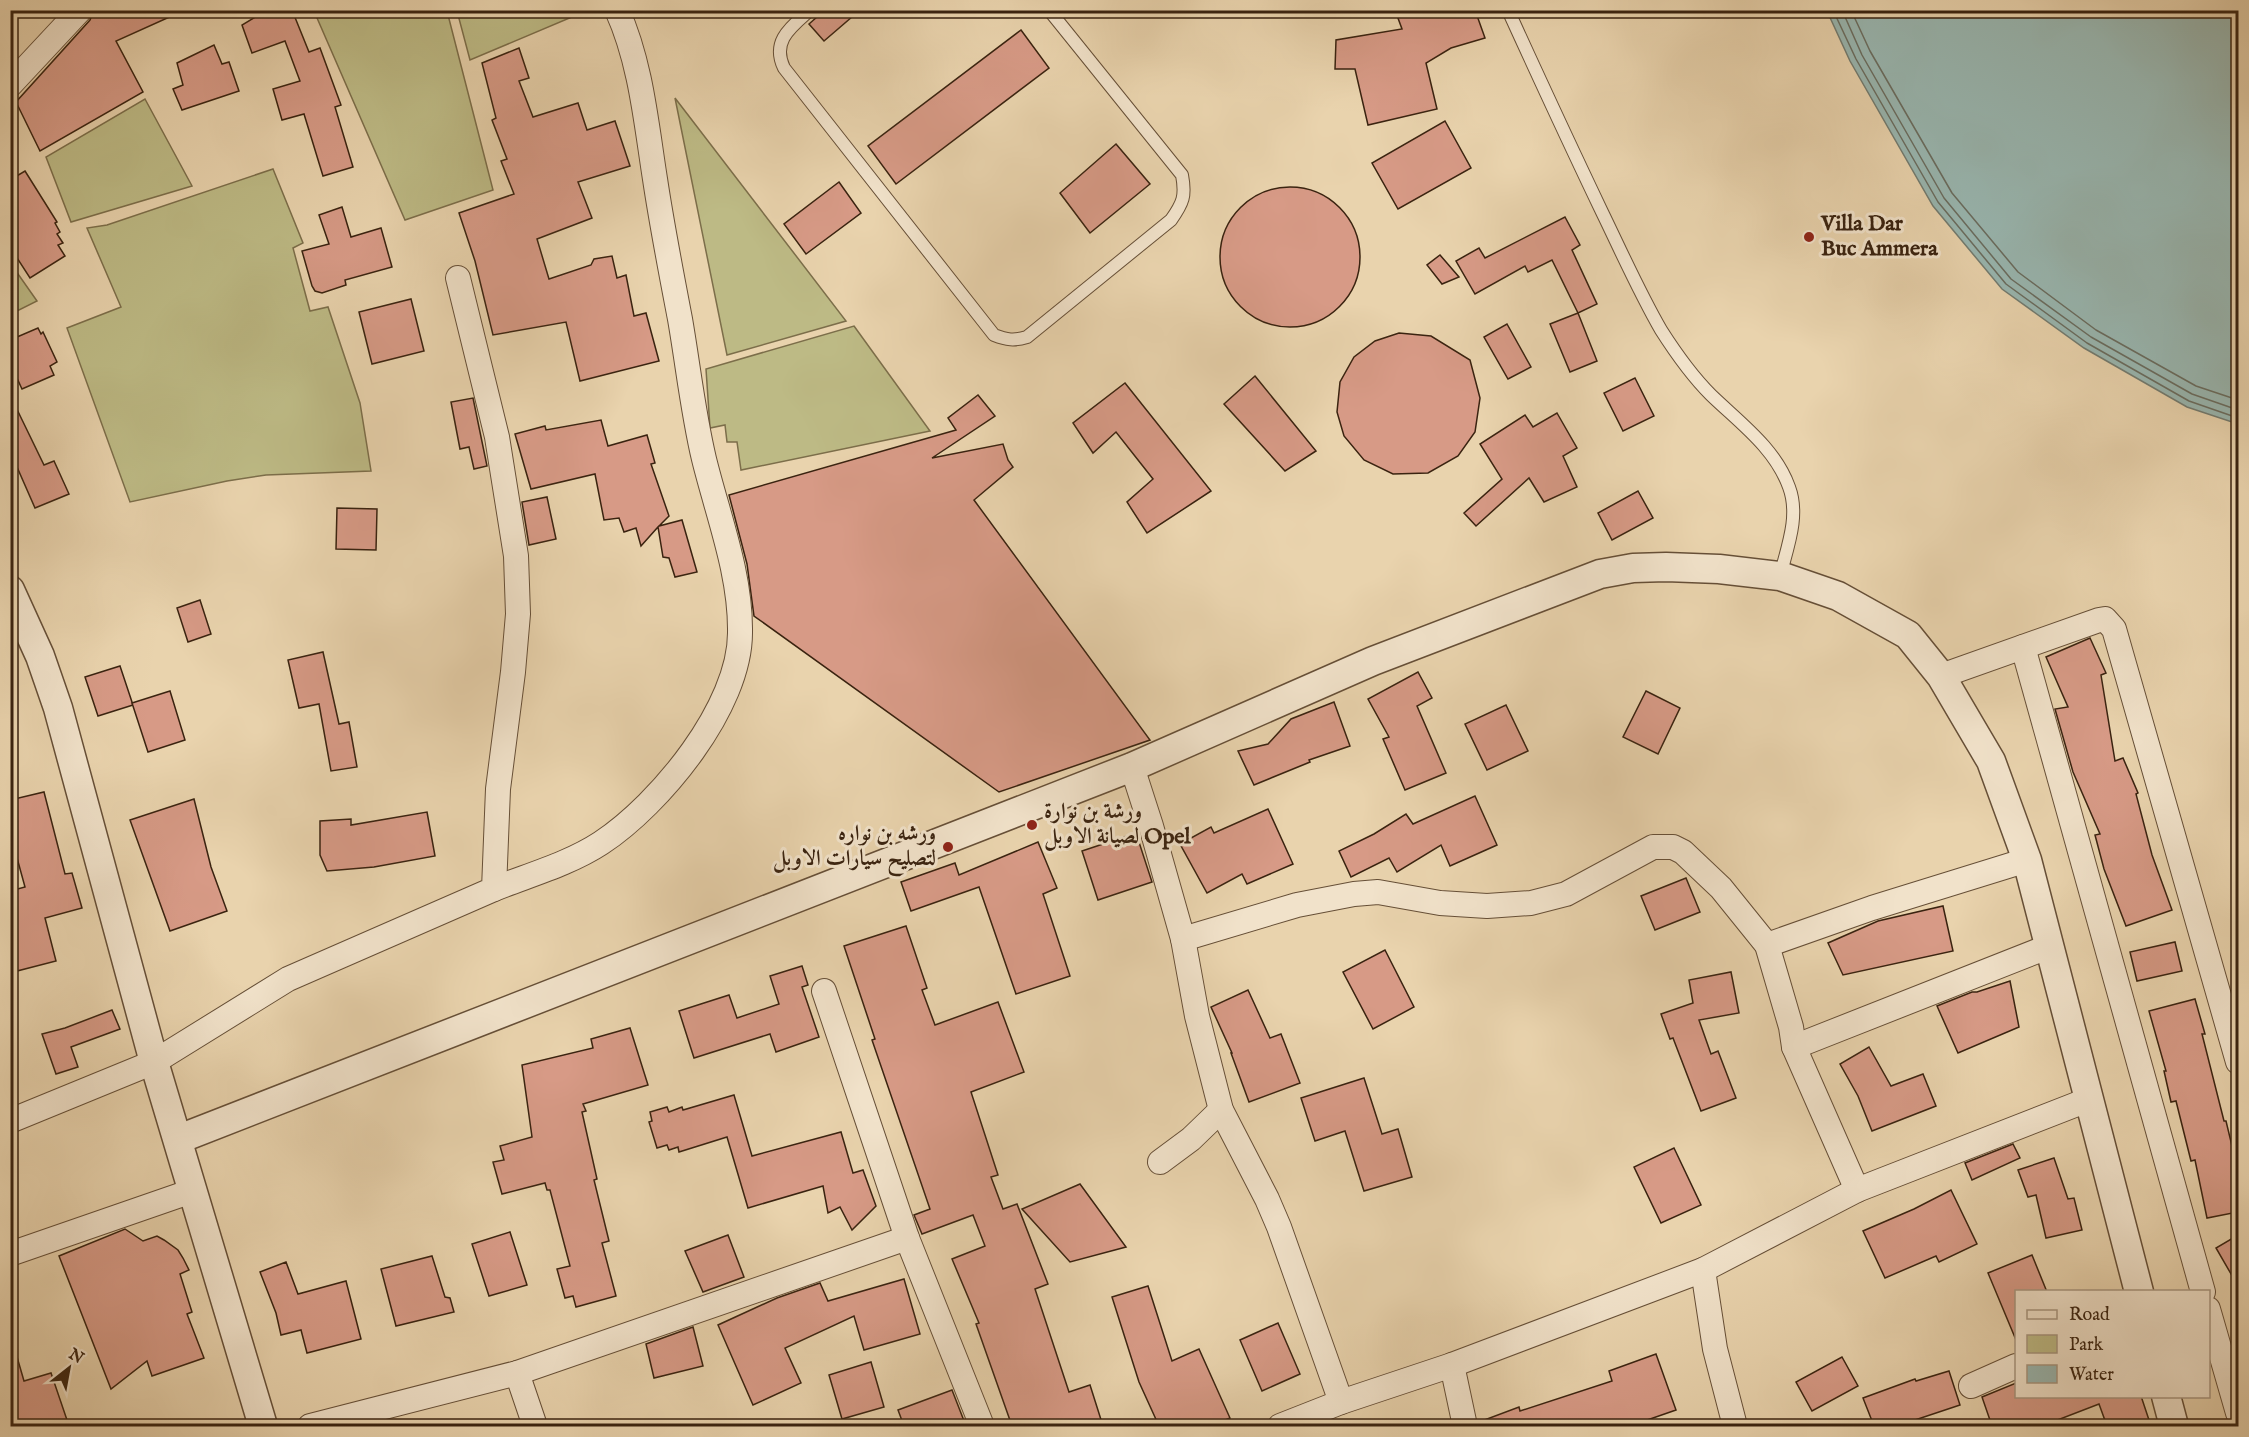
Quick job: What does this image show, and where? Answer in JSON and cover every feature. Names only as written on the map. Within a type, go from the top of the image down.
[{"type":"street","points":[[10,85],[80,10]]},
{"type":"street","points":[[10,1120],[154,1062],[288,979],[414,922],[569,859],[601,843],[631,819],[675,774],[703,738],[721,706],[736,663],[740,637],[740,601],[704,456],[640,83],[617,10]]},
{"type":"street","points":[[459,278],[497,437],[516,556],[518,614],[498,789],[494,889]]},
{"type":"street","points":[[179,1139],[1132,767],[1373,661],[1600,574],[1633,568],[1719,569],[1780,576],[1838,596],[1908,635],[1941,676],[1991,761],[2027,860],[2138,1290]]},
{"type":"street","points":[[10,590],[40,656],[58,708],[154,1062],[179,1139],[192,1191],[263,1426]]},
{"type":"street","points":[[1941,676],[2099,620],[2105,619],[2114,629],[2238,1062]]},
{"type":"street","points":[[2023,647],[2202,1290]]},
{"type":"street","points":[[1132,767],[1152,826],[1183,939],[1197,1016],[1221,1110],[1279,1227],[1341,1402]]},
{"type":"street","points":[[1183,939],[1298,905],[1354,894],[1377,892],[1440,903],[1476,905],[1531,903],[1566,894],[1643,851],[1663,845],[1673,847],[1696,863],[1721,888],[1767,945],[1791,1027],[1794,1047],[1857,1190]]},
{"type":"street","points":[[1767,945],[1872,908],[2027,860]]},
{"type":"street","points":[[1794,1047],[2050,946]]},
{"type":"street","points":[[824,991],[907,1238],[982,1426]]},
{"type":"street","points":[[1280,1426],[1341,1402],[1452,1365],[1703,1270],[1857,1190],[2090,1099]]},
{"type":"street","points":[[1160,1162],[1191,1139],[1221,1110]]},
{"type":"street","points":[[10,1254],[192,1191]]},
{"type":"street","points":[[310,1426],[517,1373],[907,1238]]},
{"type":"street","points":[[1703,1270],[1715,1349],[1735,1426]]},
{"type":"street","points":[[2210,1316],[2238,1413]]},
{"type":"street","points":[[1452,1365],[1465,1426]]},
{"type":"street","points":[[1971,1386],[2015,1366]]},
{"type":"street","points":[[517,1373],[535,1426]]},
{"type":"street","points":[[2167,1398],[2174,1426]]},
{"type":"lane","points":[[810,10],[783,37],[780,58],[784,68],[994,335],[1016,341],[1027,337],[1172,220],[1182,205],[1185,191],[1182,175],[1049,10]]},
{"type":"lane","points":[[1508,10],[1629,269],[1662,330],[1709,393],[1746,426],[1784,474],[1794,507],[1792,529],[1780,576]]},
{"type":"green space","points":[[457,10],[586,11],[470,60]]},
{"type":"green space","points":[[314,11],[447,11],[493,190],[405,220]]},
{"type":"green space","points":[[675,98],[846,321],[727,355]]},
{"type":"green space","points":[[145,99],[192,186],[71,222],[46,157]]},
{"type":"green space","points":[[273,169],[303,243],[293,248],[310,311],[328,307],[360,403],[371,471],[266,475],[130,502],[67,328],[121,307],[87,228],[107,225]]},
{"type":"green space","points":[[11,264],[37,301],[10,314]]},
{"type":"green space","points":[[854,326],[930,431],[741,470],[737,442],[727,442],[725,425],[710,428],[706,369]]},
{"type":"water","points":[[1827,11],[2238,11],[2238,424],[2187,407],[2084,348],[2002,289],[1933,206],[1850,61]]},
{"type":"building","points":[[94,10],[185,10],[116,41],[143,92],[40,151],[16,102],[90,20]]},
{"type":"building","points":[[267,10],[292,10],[309,52],[320,48],[341,105],[335,107],[353,167],[323,176],[304,114],[282,120],[273,89],[300,81],[285,41],[252,53],[242,25]]},
{"type":"building","points":[[825,10],[860,10],[824,41],[809,24]]},
{"type":"building","points":[[1395,10],[1475,10],[1485,38],[1451,48],[1426,63],[1437,109],[1368,125],[1355,69],[1335,69],[1336,40],[1402,29]]},
{"type":"building","points":[[1021,30],[1049,68],[896,184],[868,146]]},
{"type":"building","points":[[214,45],[222,64],[229,62],[239,91],[182,110],[173,89],[183,85],[177,63]]},
{"type":"building","points":[[519,48],[529,78],[519,81],[533,117],[578,103],[587,130],[615,121],[630,166],[578,182],[592,218],[537,239],[549,279],[591,265],[594,259],[612,256],[617,278],[626,275],[634,316],[646,313],[659,361],[580,381],[566,322],[493,335],[475,261],[459,213],[514,194],[501,161],[507,159],[492,120],[496,118],[482,63]]},
{"type":"building","points":[[1445,121],[1471,168],[1398,209],[1372,163]]},
{"type":"building","points":[[1116,144],[1150,184],[1090,233],[1060,193]]},
{"type":"building","points":[[25,171],[57,222],[55,223],[60,232],[57,234],[63,243],[58,245],[65,256],[30,278],[10,247],[10,180]]},
{"type":"building","points":[[839,182],[861,213],[806,254],[784,224]]},
{"type":"building","points":[[1290,187],[1317,192],[1340,207],[1355,230],[1360,257],[1355,284],[1340,307],[1317,322],[1290,327],[1263,322],[1240,307],[1225,284],[1220,257],[1225,230],[1240,207],[1263,192]]},
{"type":"building","points":[[342,207],[351,237],[381,228],[392,267],[345,280],[346,285],[322,293],[315,291],[312,286],[302,251],[329,244],[319,215]]},
{"type":"building","points":[[1565,217],[1580,245],[1572,250],[1597,304],[1578,313],[1552,260],[1528,272],[1525,266],[1475,294],[1456,261],[1479,248],[1485,258]]},
{"type":"building","points":[[1440,255],[1459,277],[1442,284],[1427,265]]},
{"type":"building","points":[[411,299],[424,351],[372,364],[359,312]]},
{"type":"building","points":[[1578,313],[1597,361],[1570,372],[1550,324]]},
{"type":"building","points":[[1507,324],[1531,367],[1508,379],[1484,337]]},
{"type":"building","points":[[38,328],[41,334],[43,332],[57,362],[50,366],[54,375],[22,389],[10,363],[10,340]]},
{"type":"building","points":[[1399,333],[1431,336],[1470,360],[1480,398],[1475,432],[1458,456],[1428,473],[1393,474],[1364,460],[1344,436],[1337,412],[1340,382],[1354,357],[1375,341]]},
{"type":"building","points":[[1255,376],[1316,451],[1285,471],[1224,404]]},
{"type":"building","points":[[1635,378],[1654,416],[1623,431],[1604,393]]},
{"type":"building","points":[[1125,383],[1211,491],[1147,533],[1127,502],[1153,479],[1116,432],[1093,453],[1073,423]]},
{"type":"building","points":[[10,395],[44,465],[54,461],[69,494],[35,508],[10,451]]},
{"type":"building","points":[[978,395],[995,416],[932,458],[1003,444],[1013,467],[974,500],[1150,740],[999,792],[754,616],[747,564],[729,495],[956,430],[948,418]]},
{"type":"building","points":[[473,398],[487,466],[474,469],[469,447],[460,449],[451,402]]},
{"type":"building","points":[[1557,413],[1577,448],[1563,456],[1577,487],[1544,502],[1529,478],[1476,526],[1464,513],[1502,479],[1480,444],[1525,415],[1533,427]]},
{"type":"building","points":[[601,420],[608,446],[647,435],[655,463],[651,464],[669,516],[659,526],[682,520],[697,572],[675,577],[669,558],[663,557],[658,527],[641,546],[636,528],[624,532],[619,518],[604,520],[595,474],[531,489],[515,434],[545,426],[546,430]]},
{"type":"building","points":[[1638,491],[1653,518],[1612,540],[1598,513]]},
{"type":"building","points":[[547,497],[556,539],[529,545],[522,502]]},
{"type":"building","points":[[337,508],[377,509],[376,550],[336,549]]},
{"type":"building","points":[[200,600],[211,634],[188,642],[177,608]]},
{"type":"building","points":[[2090,638],[2106,673],[2101,675],[2115,761],[2123,758],[2138,793],[2136,794],[2152,855],[2172,910],[2126,926],[2104,869],[2095,835],[2100,834],[2073,772],[2055,709],[2068,707],[2046,657]]},
{"type":"building","points":[[323,652],[339,724],[349,722],[357,767],[331,771],[319,704],[299,708],[288,660]]},
{"type":"building","points":[[120,666],[133,705],[98,716],[85,677]]},
{"type":"building","points":[[1418,672],[1432,698],[1417,706],[1446,773],[1405,790],[1383,739],[1389,737],[1368,699]]},
{"type":"building","points":[[170,691],[185,740],[148,752],[132,703]]},
{"type":"building","points":[[1646,691],[1680,708],[1658,754],[1623,737]]},
{"type":"building","points":[[1334,702],[1350,746],[1309,760],[1310,762],[1254,785],[1238,751],[1268,744],[1291,719]]},
{"type":"building","points":[[1506,705],[1528,751],[1487,770],[1465,724]]},
{"type":"building","points":[[44,792],[65,874],[72,873],[82,908],[45,918],[56,961],[17,971],[10,946],[10,891],[25,887],[14,847],[10,848],[10,800]]},
{"type":"building","points":[[1475,796],[1497,845],[1450,866],[1441,845],[1397,872],[1389,858],[1351,877],[1339,851],[1374,834],[1406,814],[1413,824]]},
{"type":"building","points":[[194,799],[211,867],[227,911],[170,931],[130,820]]},
{"type":"building","points":[[1268,809],[1293,864],[1247,884],[1242,874],[1207,893],[1180,844],[1211,827],[1214,833]]},
{"type":"building","points":[[427,812],[435,856],[374,867],[327,871],[320,855],[320,821],[351,819],[351,825]]},
{"type":"building","points":[[1136,833],[1152,882],[1098,900],[1082,851]]},
{"type":"building","points":[[1038,842],[1057,888],[1043,894],[1070,976],[1016,994],[979,887],[911,911],[901,882],[955,863],[959,875]]},
{"type":"building","points":[[1686,878],[1700,912],[1655,930],[1641,896]]},
{"type":"building","points":[[1943,906],[1953,951],[1843,975],[1828,943],[1878,921]]},
{"type":"building","points":[[906,926],[927,988],[922,990],[935,1025],[998,1002],[1024,1072],[971,1092],[998,1175],[991,1177],[1003,1209],[1017,1204],[1048,1284],[1035,1289],[1069,1392],[1090,1385],[1103,1426],[1012,1426],[976,1324],[979,1323],[952,1259],[985,1246],[973,1215],[922,1234],[914,1215],[930,1209],[872,1040],[875,1039],[844,946]]},
{"type":"building","points":[[2175,942],[2182,971],[2137,981],[2130,952]]},
{"type":"building","points":[[1385,950],[1414,1007],[1373,1029],[1343,972]]},
{"type":"building","points":[[802,966],[808,985],[802,987],[819,1037],[776,1052],[770,1034],[694,1058],[679,1011],[729,995],[737,1018],[779,1004],[770,976]]},
{"type":"building","points":[[1731,972],[1739,1013],[1699,1020],[1711,1054],[1718,1051],[1736,1098],[1701,1111],[1673,1038],[1670,1039],[1661,1014],[1693,1003],[1689,980]]},
{"type":"building","points":[[2010,981],[2019,1027],[1958,1053],[1937,1006],[1972,992]]},
{"type":"building","points":[[1248,990],[1270,1038],[1281,1034],[1300,1083],[1249,1102],[1232,1053],[1211,1007]]},
{"type":"building","points":[[2195,999],[2238,1171],[2238,1212],[2207,1218],[2195,1160],[2191,1161],[2176,1101],[2171,1102],[2164,1071],[2166,1071],[2149,1011]]},
{"type":"building","points":[[112,1010],[120,1029],[71,1047],[78,1067],[56,1074],[42,1034]]},
{"type":"building","points":[[630,1028],[648,1085],[583,1104],[586,1111],[582,1112],[597,1179],[594,1180],[609,1241],[602,1243],[616,1296],[576,1307],[573,1296],[565,1298],[557,1269],[570,1266],[550,1190],[547,1190],[545,1183],[502,1194],[493,1162],[504,1160],[500,1146],[532,1137],[522,1065],[593,1048],[591,1039]]},
{"type":"building","points":[[1869,1047],[1891,1086],[1923,1074],[1936,1106],[1872,1131],[1858,1096],[1840,1064]]},
{"type":"building","points":[[1364,1078],[1382,1134],[1398,1129],[1412,1177],[1364,1191],[1345,1131],[1315,1141],[1301,1098]]},
{"type":"building","points":[[734,1095],[752,1156],[841,1132],[853,1173],[863,1170],[876,1206],[852,1230],[840,1207],[828,1213],[823,1186],[748,1208],[727,1137],[679,1152],[678,1147],[669,1150],[667,1145],[657,1148],[649,1122],[652,1121],[650,1112],[667,1107],[669,1112],[682,1107],[683,1110]]},
{"type":"building","points":[[2013,1144],[2020,1158],[1972,1180],[1965,1163]]},
{"type":"building","points":[[1674,1148],[1701,1205],[1661,1223],[1634,1167]]},
{"type":"building","points":[[2054,1158],[2068,1199],[2074,1198],[2082,1230],[2046,1238],[2036,1195],[2028,1197],[2018,1170]]},
{"type":"building","points":[[1080,1184],[1126,1247],[1070,1262],[1022,1209]]},
{"type":"building","points":[[1951,1190],[1977,1244],[1939,1262],[1936,1256],[1885,1278],[1863,1231]]},
{"type":"building","points":[[125,1229],[143,1241],[157,1236],[178,1250],[183,1258],[189,1270],[180,1274],[192,1312],[187,1314],[204,1358],[152,1376],[147,1361],[111,1389],[59,1256]]},
{"type":"building","points":[[510,1232],[527,1285],[489,1296],[472,1244]]},
{"type":"building","points":[[728,1235],[744,1277],[703,1292],[685,1251]]},
{"type":"building","points":[[2238,1235],[2238,1286],[2216,1248]]},
{"type":"building","points":[[2032,1255],[2046,1290],[2015,1290],[2015,1338],[1988,1273]]},
{"type":"building","points":[[432,1256],[445,1297],[450,1298],[454,1312],[396,1326],[381,1269]]},
{"type":"building","points":[[286,1262],[298,1294],[346,1281],[361,1339],[307,1353],[301,1330],[281,1335],[276,1313],[260,1272]]},
{"type":"building","points":[[904,1279],[920,1334],[864,1350],[854,1316],[785,1348],[801,1383],[753,1405],[718,1325],[777,1298],[820,1283],[828,1301]]},
{"type":"building","points":[[1148,1286],[1172,1361],[1199,1349],[1230,1418],[1211,1426],[1159,1426],[1139,1382],[1112,1297]]},
{"type":"building","points":[[1278,1323],[1300,1374],[1262,1391],[1240,1340]]},
{"type":"building","points":[[693,1327],[703,1366],[654,1378],[646,1344]]},
{"type":"building","points":[[15,1350],[24,1381],[51,1373],[67,1420],[47,1426],[10,1426],[10,1351]]},
{"type":"building","points":[[1656,1354],[1676,1410],[1630,1426],[1479,1426],[1479,1422],[1519,1407],[1520,1411],[1612,1381],[1609,1371]]},
{"type":"building","points":[[1842,1357],[1858,1386],[1812,1411],[1796,1382]]},
{"type":"building","points":[[871,1362],[884,1407],[842,1419],[829,1375]]},
{"type":"building","points":[[1949,1371],[1960,1405],[1897,1426],[1874,1426],[1863,1398],[1915,1379],[1916,1381]]},
{"type":"building","points":[[2015,1383],[2015,1398],[2142,1398],[2151,1426],[2107,1426],[2099,1404],[2042,1426],[1992,1426],[1982,1397]]},
{"type":"building","points":[[952,1390],[966,1426],[904,1426],[898,1410]]},
{"type":"place","name":"Villa Dar Buc Ammera","points":[[1809,237]]},
{"type":"place","name":"ورشة بن نوارة لصيانة الاوبل Opel","points":[[1032,825]]},
{"type":"place","name":"ورشه بن نواره لتصليح سيارات الاوبل","points":[[948,847]]}]
